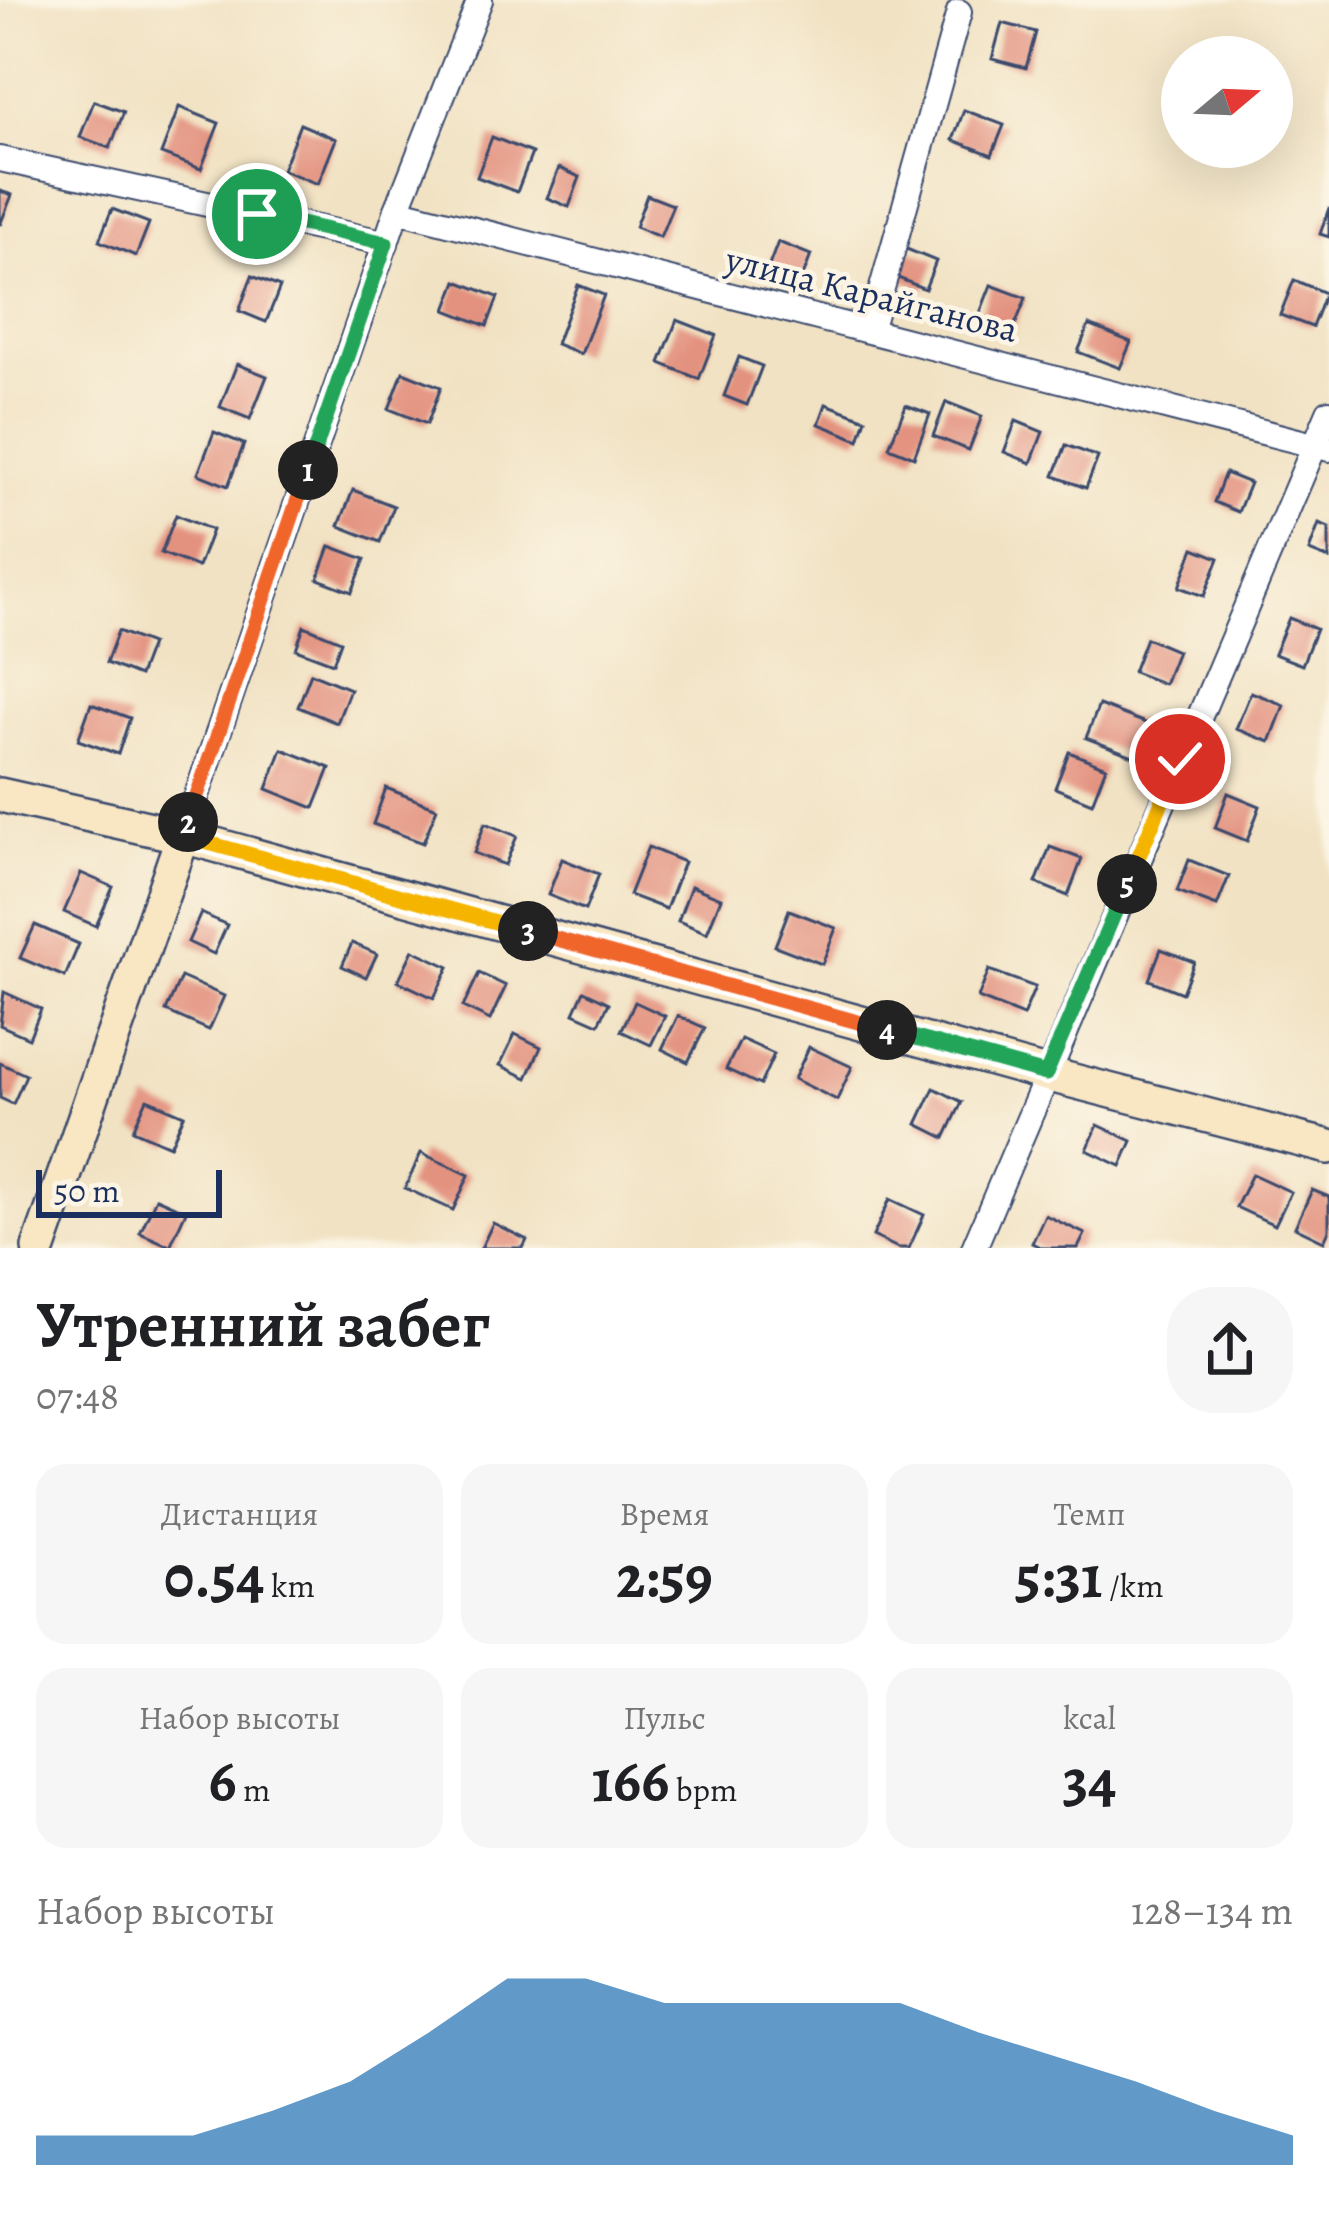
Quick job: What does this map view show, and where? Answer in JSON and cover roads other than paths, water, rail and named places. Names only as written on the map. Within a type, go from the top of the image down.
[{"type":"street","points":[[40,1248],[397,211],[480,0]]},
{"type":"street","points":[[870,331],[959,12]]},
{"type":"street","points":[[0,158],[386,243]]},
{"type":"street","name":"улица Карайганова","points":[[397,211],[1322,447]]},
{"type":"street","points":[[974,1248],[1322,447],[1329,412]]},
{"type":"street","points":[[0,795],[183,836],[1046,1074],[1329,1147]]}]
